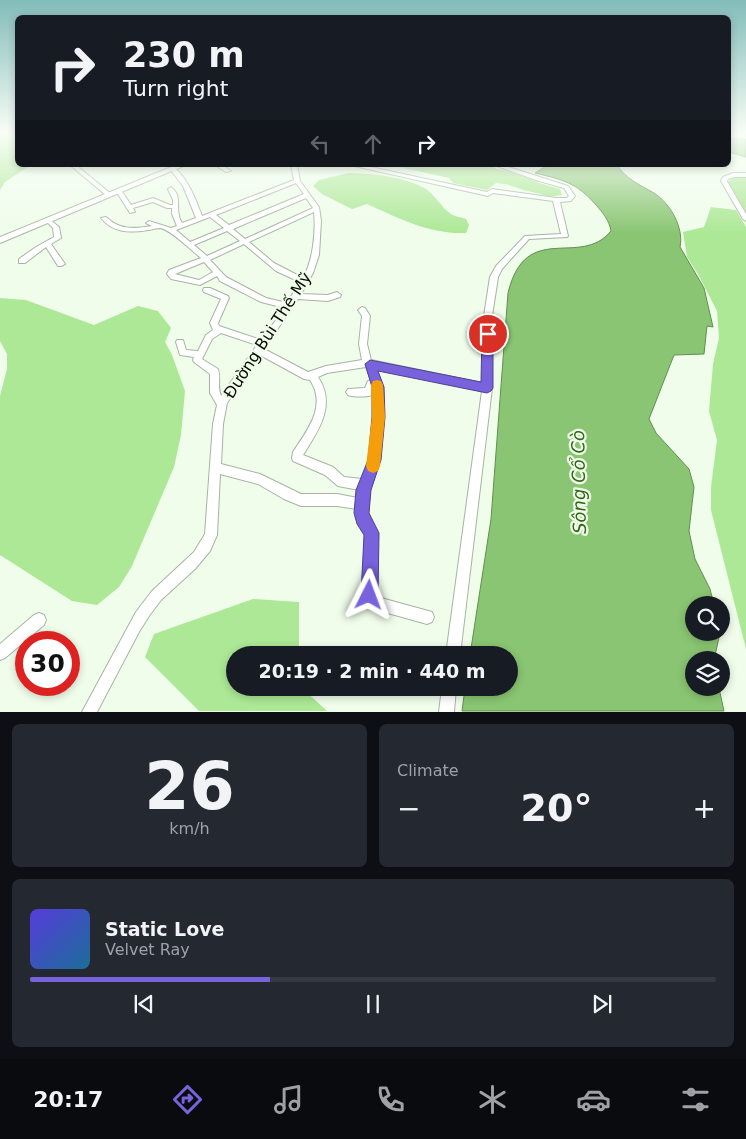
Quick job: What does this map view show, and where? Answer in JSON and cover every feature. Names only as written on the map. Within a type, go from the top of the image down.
[{"type":"main road","points":[[0,233],[169,167]]},
{"type":"main road","points":[[0,240],[106,193],[119,191],[170,167]]},
{"type":"street","points":[[76,167],[106,193]]},
{"type":"street","points":[[170,167],[182,177],[187,185],[200,219]]},
{"type":"street","points":[[222,167],[228,171]]},
{"type":"street","points":[[217,273],[200,283],[174,277],[171,274],[316,209],[296,181],[294,167]]},
{"type":"street","points":[[363,167],[488,194],[492,191],[556,200],[569,200],[572,196],[566,187],[504,167]]},
{"type":"street","points":[[746,175],[730,176],[724,181],[746,219]]},
{"type":"street","points":[[104,218],[111,227],[117,229],[168,229],[200,219],[296,181]]},
{"type":"street","points":[[171,189],[176,200],[174,212],[180,226]]},
{"type":"street","points":[[119,191],[130,209],[153,200],[169,207],[176,206]]},
{"type":"street","points":[[188,245],[307,195]]},
{"type":"street","points":[[454,646],[487,388],[488,316],[494,277],[499,268],[526,237],[565,236],[556,200]]},
{"type":"street","name":"Đường Bùi Thế Mỹ","points":[[88,712],[134,626],[151,603],[206,549],[211,535],[218,424],[222,404],[304,281],[315,255],[318,221],[316,209]]},
{"type":"street","points":[[211,214],[271,265],[284,274],[304,281]]},
{"type":"street","points":[[22,261],[26,255],[58,238],[56,227],[48,220]]},
{"type":"street","points":[[149,224],[168,229],[205,259],[223,279],[264,300],[289,306]]},
{"type":"street","points":[[46,244],[50,246],[61,264]]},
{"type":"street","points":[[207,290],[225,298],[214,325],[218,331],[261,347],[307,376],[312,376],[326,370],[369,364],[487,388]]},
{"type":"street","points":[[295,296],[328,298],[337,295]]},
{"type":"street","points":[[362,310],[366,316],[363,344],[376,381],[378,394],[377,446],[372,468],[365,485],[362,504],[362,518],[371,533],[370,598],[386,606],[428,617]]},
{"type":"street","points":[[218,331],[209,337],[199,354],[198,362],[215,374],[213,390],[218,401],[222,404]]},
{"type":"street","points":[[180,342],[184,353],[199,354]]},
{"type":"street","points":[[312,376],[321,392],[322,411],[317,424],[297,455],[297,458],[329,472],[342,482],[365,485]]},
{"type":"street","points":[[351,392],[369,392],[372,384],[376,381]]},
{"type":"street","points":[[216,470],[222,469],[256,478],[301,500],[337,500],[362,504]]},
{"type":"street","points":[[0,653],[40,620]]},
{"type":"street","points":[[446,712],[448,696]]},
{"type":"shaded area","points":[[0,167],[28,167],[5,182],[0,190]]},
{"type":"shaded area","points":[[400,167],[495,167],[519,173],[539,183],[560,189],[562,195],[548,197],[500,183],[496,183],[487,190],[453,183],[449,178]]},
{"type":"shaded area","points":[[349,173],[399,178],[426,189],[451,214],[466,219],[469,225],[466,233],[452,233],[427,228],[367,204],[352,209],[322,194],[313,186],[319,180]]},
{"type":"shaded area","points":[[735,177],[746,177],[746,212],[729,183]]},
{"type":"shaded area","points":[[711,207],[736,210],[746,227],[746,649],[711,510],[711,487],[717,440],[709,411],[713,364],[719,338],[717,311],[687,257],[683,232],[704,227]]},
{"type":"shaded area","points":[[0,298],[26,300],[94,325],[138,306],[158,311],[171,328],[165,342],[172,355],[185,391],[181,435],[174,467],[132,566],[119,587],[97,605],[72,601],[0,555],[0,396],[7,369],[7,354],[0,341]]},
{"type":"shaded area","points":[[253,599],[299,602],[299,646],[226,646],[226,696],[311,696],[327,711],[199,711],[145,657],[154,634]]},
{"type":"water","name":"Sông Cổ Cò","points":[[544,167],[619,167],[629,178],[654,193],[666,203],[675,217],[680,232],[680,247],[704,288],[713,327],[707,326],[704,354],[674,355],[649,419],[656,433],[689,469],[694,487],[689,531],[695,559],[712,596],[685,596],[685,641],[718,641],[716,651],[685,651],[685,696],[721,696],[724,711],[462,711],[464,696],[518,696],[518,646],[471,646],[491,519],[508,293],[516,271],[527,257],[540,251],[584,246],[598,242],[611,231],[609,223],[589,197],[561,180],[535,173]]},
{"type":"slow traffic","points":[[373,466],[377,446],[379,417],[377,385]]},
{"type":"route","points":[[369,595],[371,533],[362,518],[362,513],[365,485],[375,460],[379,417],[378,387],[370,364],[487,388],[488,334]]}]
